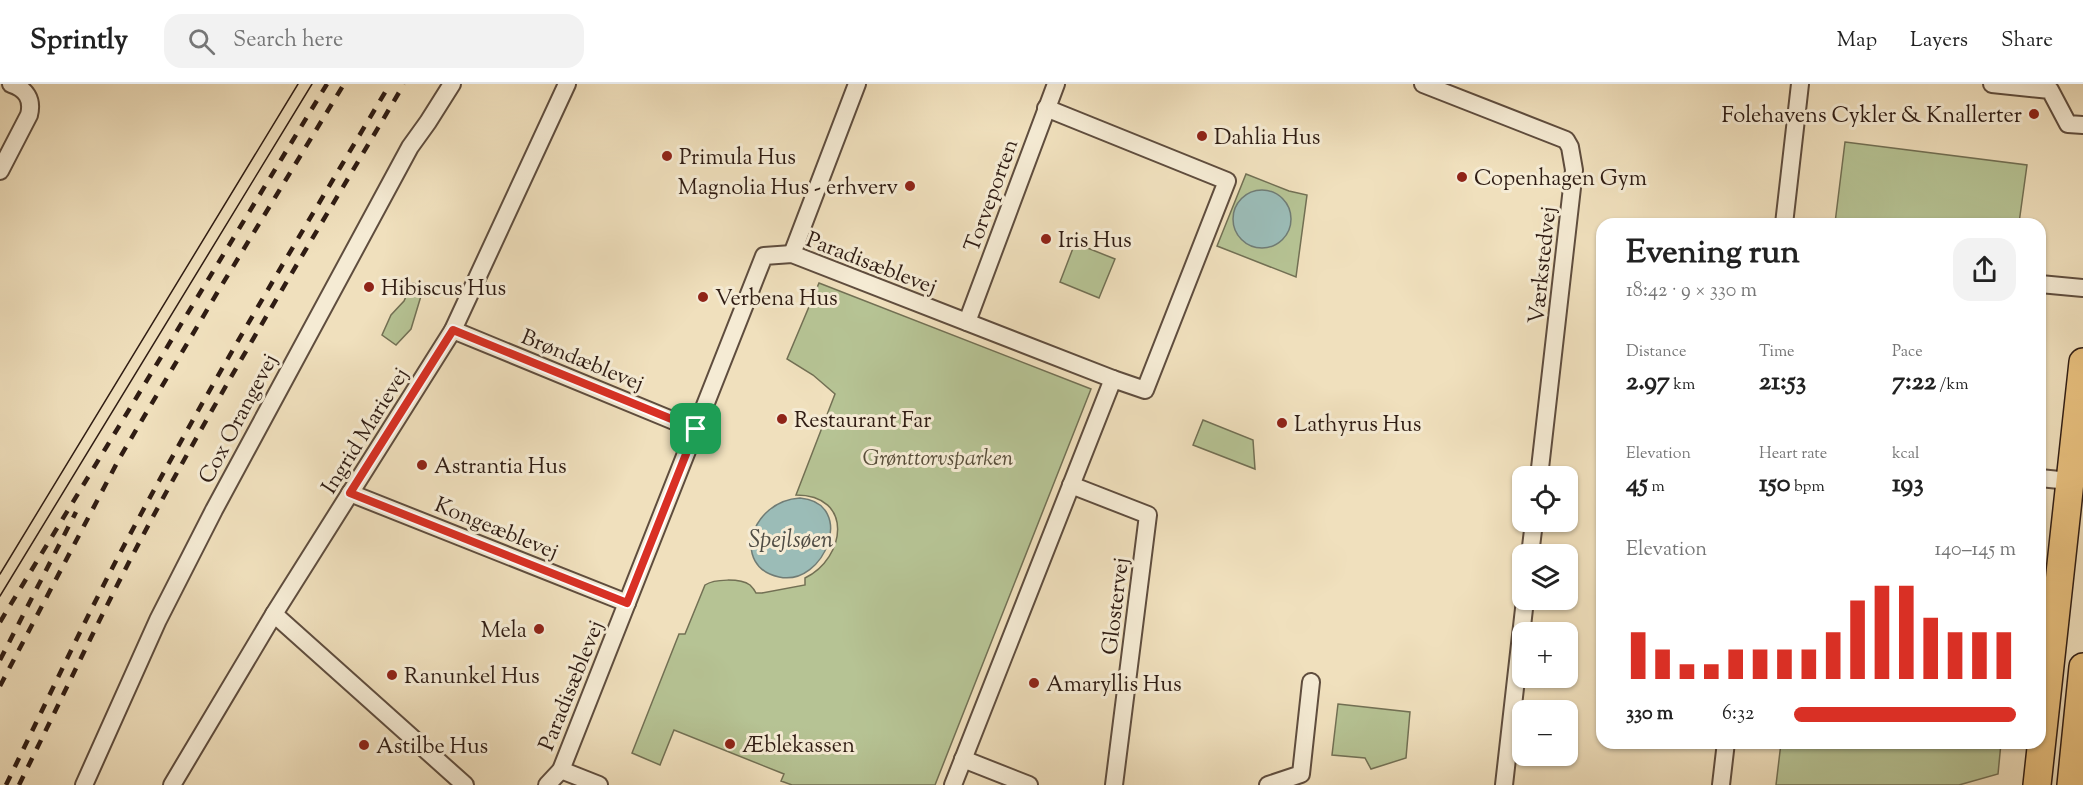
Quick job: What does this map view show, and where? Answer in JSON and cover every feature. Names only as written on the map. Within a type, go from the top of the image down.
[{"type":"main road","points":[[2046,665],[2083,362]]},
{"type":"main road","points":[[2071,785],[2083,667]]},
{"type":"main road","points":[[2037,785],[2040,749]]},
{"type":"street","points":[[0,171],[32,107],[27,92],[11,84]]},
{"type":"street","name":"Cox Orangevej","points":[[84,785],[158,620],[214,510],[410,147],[452,84]]},
{"type":"street","name":"Ingrid Marievej","points":[[172,785],[274,614],[453,330],[567,84]]},
{"type":"street","points":[[792,254],[857,84]]},
{"type":"street","name":"Torveporten","points":[[967,322],[1056,84]]},
{"type":"street","name":"Værkstedvej","points":[[1423,84],[1566,140],[1570,147],[1574,170],[1540,466]]},
{"type":"street","points":[[1785,218],[1800,84]]},
{"type":"street","points":[[1992,84],[2050,90],[2068,124],[2083,125]]},
{"type":"street","name":"Paradisæblevej","points":[[599,785],[561,770],[764,256],[792,254],[1145,390],[1227,181],[1046,108]]},
{"type":"street","points":[[2046,285],[2083,288]]},
{"type":"street","name":"Brøndæblevej","points":[[453,330],[696,429]]},
{"type":"street","points":[[953,785],[1113,379]]},
{"type":"street","points":[[2046,479],[2069,481]]},
{"type":"street","name":"Glostervej","points":[[1071,485],[1148,515],[1114,785]]},
{"type":"street","name":"Kongeæblevej","points":[[350,493],[627,603]]},
{"type":"street","points":[[1504,785],[1525,610]]},
{"type":"street","points":[[274,614],[465,785]]},
{"type":"street","points":[[1268,785],[1301,774],[1311,682]]},
{"type":"street","points":[[1721,785],[1725,749]]},
{"type":"street","points":[[963,759],[1029,785]]},
{"type":"street","points":[[547,785],[561,770]]},
{"type":"green space","points":[[1845,142],[2027,165],[2020,218],[1836,218]]},
{"type":"green space","points":[[1246,174],[1289,191],[1307,195],[1296,277],[1217,246]]},
{"type":"green space","points":[[1075,243],[1115,259],[1099,298],[1060,282]]},
{"type":"green space","points":[[412,283],[424,286],[411,329],[396,345],[382,335],[391,315],[404,301]]},
{"type":"green space","name":"Grønttorvsparken","points":[[819,283],[1091,389],[935,785],[792,785],[781,781],[784,774],[674,730],[660,765],[632,753],[679,634],[685,634],[705,585],[734,580],[750,585],[756,593],[762,593],[805,585],[805,578],[819,569],[829,557],[835,543],[838,529],[835,516],[828,505],[815,498],[796,495],[835,394],[813,375],[787,359]]},
{"type":"green space","points":[[1203,420],[1253,440],[1255,469],[1193,445]]},
{"type":"green space","points":[[1338,704],[1410,712],[1406,758],[1371,769],[1365,758],[1332,755]]},
{"type":"green space","points":[[1780,749],[2000,749],[1998,774],[1959,785],[1776,785]]},
{"type":"water","points":[[1262,190],[1273,192],[1286,203],[1291,219],[1289,230],[1278,243],[1262,248],[1251,246],[1238,235],[1233,219],[1235,208],[1246,195]]},
{"type":"water","name":"Spejlsøen","points":[[800,498],[817,503],[827,514],[831,528],[828,543],[821,558],[810,570],[795,577],[779,577],[764,571],[755,561],[751,548],[753,535],[759,522],[769,510],[783,502]]},
{"type":"tram line","points":[[0,574],[298,84]]},
{"type":"tram line","points":[[0,596],[312,84]]},
{"type":"railway","points":[[0,622],[327,84]]},
{"type":"railway","points":[[0,686],[119,459],[344,84]]},
{"type":"railway","points":[[6,785],[89,614],[150,497],[251,319],[390,84]]},
{"type":"railway","points":[[19,785],[115,589],[179,468],[404,84]]},
{"type":"railway","points":[[0,660],[76,512]]},
{"type":"place","name":"Folehavens Cykler & Knallerter","points":[[2034,114]]},
{"type":"place","name":"Dahlia Hus","points":[[1202,136]]},
{"type":"place","name":"Primula Hus","points":[[667,156]]},
{"type":"place","name":"Copenhagen Gym","points":[[1462,177]]},
{"type":"place","name":"Magnolia Hus - erhverv","points":[[910,186]]},
{"type":"place","name":"Iris Hus","points":[[1046,239]]},
{"type":"place","name":"Hibiscus Hus","points":[[369,287]]},
{"type":"place","name":"Verbena Hus","points":[[703,297]]},
{"type":"place","name":"Restaurant Far","points":[[782,419]]},
{"type":"place","name":"Lathyrus Hus","points":[[1282,423]]},
{"type":"place","name":"Astrantia Hus","points":[[422,465]]},
{"type":"place","name":"Mela","points":[[539,629]]},
{"type":"place","name":"Ranunkel Hus","points":[[392,675]]},
{"type":"place","name":"Amaryllis Hus","points":[[1034,683]]},
{"type":"place","name":"Æblekassen","points":[[730,744]]},
{"type":"place","name":"Astilbe Hus","points":[[364,745]]},
{"type":"route","points":[[453,330],[696,429],[627,603],[350,493],[453,330]]}]
